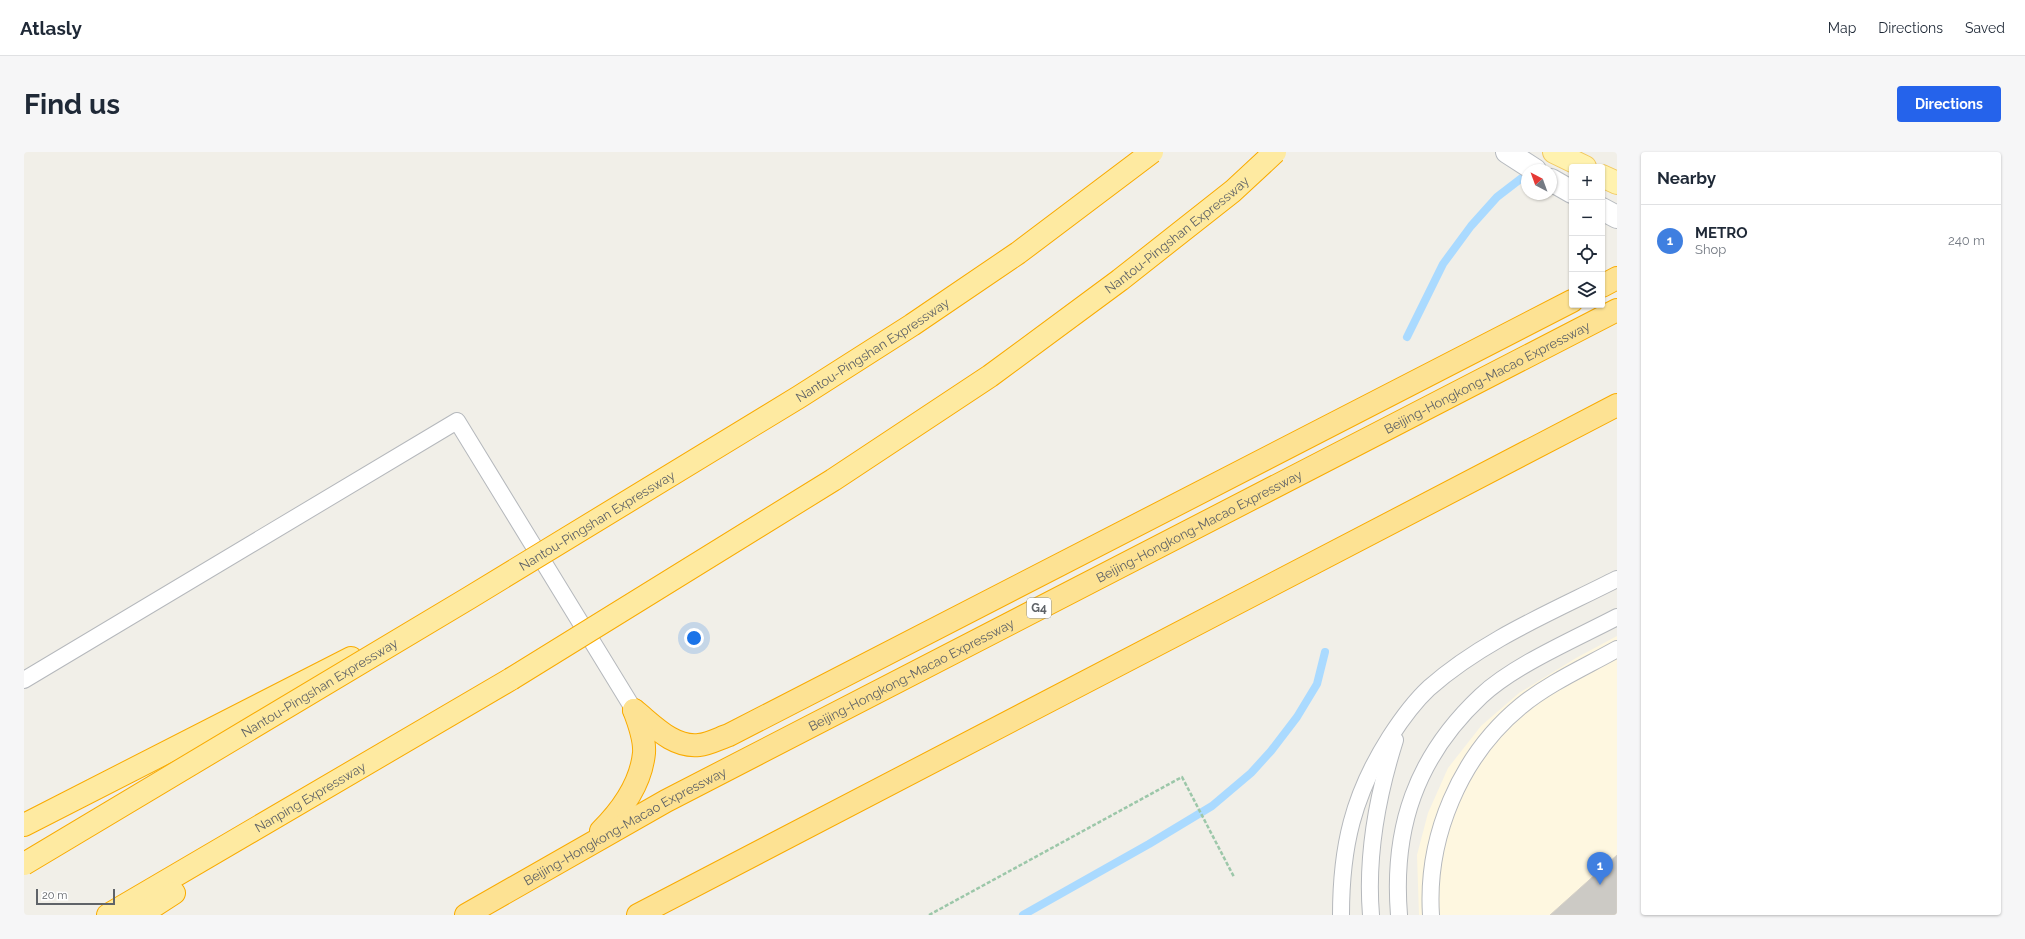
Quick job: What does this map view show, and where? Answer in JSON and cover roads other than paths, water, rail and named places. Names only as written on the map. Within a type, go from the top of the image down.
[{"type":"highway","name":"Nantou-Pingshan Expressway","points":[[24,864],[469,598],[912,325],[1018,253],[1152,152]]},
{"type":"highway","name":"Nantou-Pingshan Expressway","points":[[511,679],[833,480],[990,376],[1120,280],[1233,191],[1275,152]]},
{"type":"highway","points":[[1605,284],[1617,278]]},
{"type":"highway","points":[[634,710],[664,735],[682,744],[700,745],[729,735],[1569,303]]},
{"type":"highway","name":"Beijing-Hongkong-Macao Expressway","points":[[466,915],[680,794],[1617,310]]},
{"type":"highway","points":[[638,915],[1617,406]]},
{"type":"highway","points":[[24,825],[469,598]]},
{"type":"highway","points":[[140,915],[511,679]]},
{"type":"highway","name":"Nanping Expressway","points":[[108,915],[511,679]]},
{"type":"highway","points":[[588,845],[613,819],[626,802],[637,777],[644,752],[641,732],[634,710]]},
{"type":"main road","points":[[1507,152],[1526,164]]},
{"type":"main road","points":[[1554,152],[1579,164]]},
{"type":"main road","points":[[1605,177],[1617,183]]},
{"type":"main road","points":[[1557,183],[1569,190]]},
{"type":"main road","points":[[1605,211],[1617,217]]},
{"type":"lane","points":[[24,680],[457,421],[634,710]]},
{"type":"lane","points":[[1342,915],[1341,879],[1348,835],[1358,798],[1377,758],[1400,721],[1429,688],[1469,657],[1516,630],[1617,579]]},
{"type":"lane","points":[[1399,915],[1397,883],[1400,842],[1410,803],[1426,765],[1452,728],[1481,696],[1515,672],[1617,617]]},
{"type":"lane","points":[[1431,915],[1432,866],[1440,828],[1457,785],[1476,753],[1499,725],[1542,690],[1617,650]]},
{"type":"lane","points":[[1371,915],[1368,885],[1372,844],[1386,770],[1400,721]]},
{"type":"waterway","points":[[1407,337],[1443,264],[1471,226],[1497,197],[1521,179]]},
{"type":"waterway","points":[[1023,915],[1149,844],[1212,806],[1251,773],[1271,751],[1297,717],[1317,684],[1325,652]]},
{"type":"place","name":"METRO","points":[[1600,885]]}]
